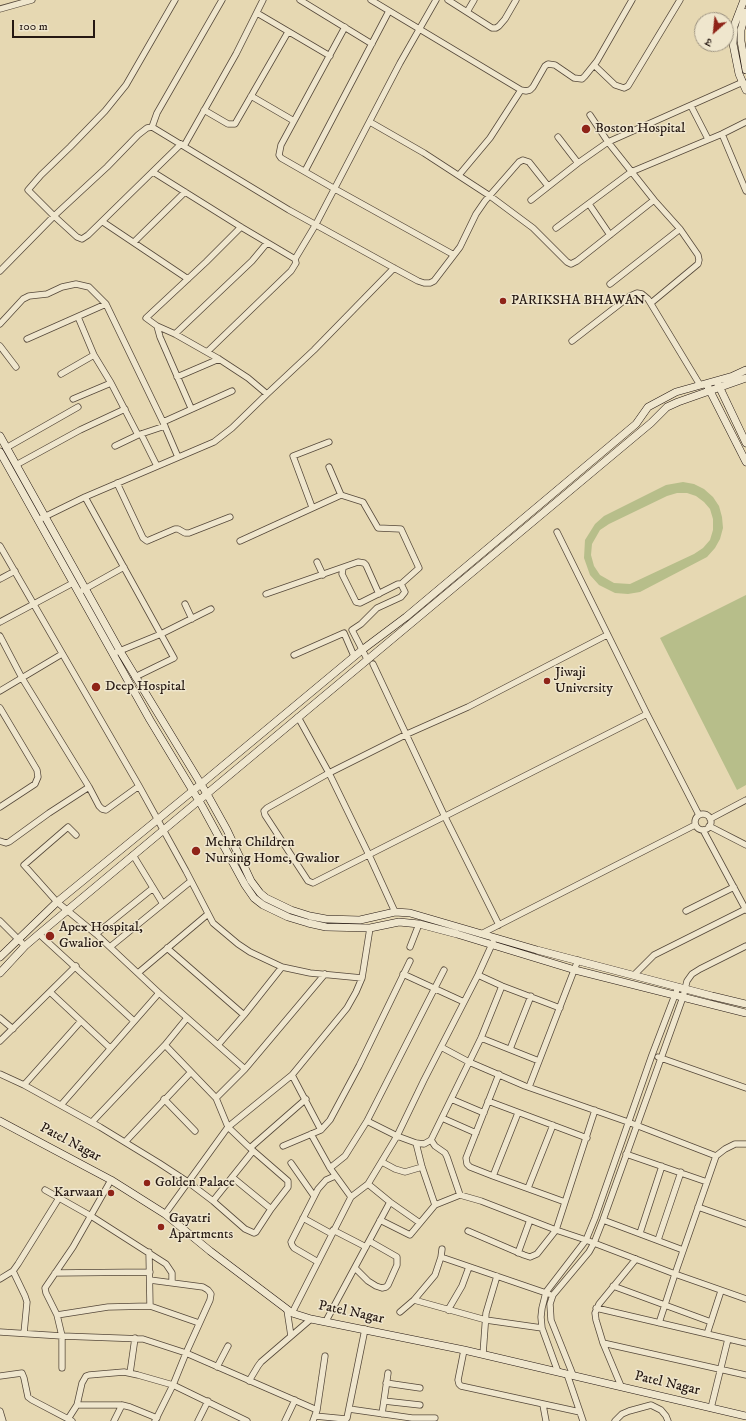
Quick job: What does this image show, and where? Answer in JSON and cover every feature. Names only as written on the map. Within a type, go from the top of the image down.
[{"type":"main road","points":[[744,0],[734,26],[733,44],[739,74],[746,90]]},
{"type":"main road","points":[[746,12],[741,30],[741,41],[746,70]]},
{"type":"main road","points":[[0,957],[57,902],[158,820],[354,656],[406,617],[636,424],[648,407],[676,392],[746,370]]},
{"type":"main road","points":[[0,973],[25,946],[67,910],[652,423],[667,408],[678,402],[746,378]]},
{"type":"main road","points":[[716,380],[746,443]]},
{"type":"main road","points":[[703,384],[710,391],[746,462]]},
{"type":"main road","points":[[0,436],[3,450],[82,591],[113,654],[157,733],[199,801],[245,885],[254,898],[262,905],[273,906],[310,916],[344,921],[360,920],[395,912],[421,915],[495,938],[746,1004]]},
{"type":"main road","points":[[3,450],[16,465],[73,583],[82,591],[207,794],[227,830],[251,881],[273,906],[308,923],[326,927],[370,928],[399,922],[419,924],[575,970],[746,1013]]},
{"type":"main road","points":[[157,733],[166,728]]},
{"type":"main road","points":[[378,916],[380,926]]},
{"type":"main road","name":"Patel Nagar","points":[[0,1121],[111,1180],[165,1214],[210,1252],[290,1311],[311,1318],[483,1354],[746,1416]]},
{"type":"street","points":[[0,9],[17,2],[32,0]]},
{"type":"street","points":[[175,0],[126,85],[105,111],[36,180],[28,190],[71,232],[82,239],[103,222],[153,172],[183,145],[204,110],[264,0]]},
{"type":"street","points":[[152,127],[157,113],[222,0]]},
{"type":"street","points":[[300,0],[372,44]]},
{"type":"street","points":[[371,0],[420,28],[521,90],[526,91],[533,87],[545,66],[548,64],[555,65],[574,78],[582,79],[594,65],[632,0]]},
{"type":"street","points":[[207,352],[291,271],[296,263],[295,259],[316,224],[436,0]]},
{"type":"street","points":[[474,0],[467,12],[448,0],[492,28],[499,26],[516,0]]},
{"type":"street","points":[[594,65],[615,85],[624,88],[628,86],[680,0]]},
{"type":"street","points":[[305,171],[389,11]]},
{"type":"street","points":[[257,13],[330,56]]},
{"type":"street","points":[[345,27],[281,145],[279,154],[281,158],[454,255]]},
{"type":"street","points":[[204,110],[228,124],[235,124],[238,122],[251,96],[288,32]]},
{"type":"street","points":[[531,200],[578,163],[608,142],[743,82]]},
{"type":"street","points":[[459,175],[490,138],[521,90]]},
{"type":"street","points":[[251,96],[294,122]]},
{"type":"street","points":[[691,106],[708,139]]},
{"type":"street","points":[[590,115],[631,172],[680,229],[698,255],[698,264],[650,303]]},
{"type":"street","points":[[370,122],[459,175],[490,196],[533,228],[571,264],[578,261],[654,200]]},
{"type":"street","points":[[556,228],[631,172],[722,134],[746,122]]},
{"type":"street","points":[[0,271],[54,216],[138,136],[147,128],[152,127],[289,210],[424,283],[434,281],[454,255],[466,236],[476,214],[485,201],[523,160],[530,162],[548,186]]},
{"type":"street","points":[[722,134],[746,191]]},
{"type":"street","points":[[558,137],[578,163]]},
{"type":"street","points":[[153,172],[295,259]]},
{"type":"street","points":[[134,242],[185,192]]},
{"type":"street","points":[[589,204],[610,235]]},
{"type":"street","points":[[103,222],[188,278]]},
{"type":"street","points":[[241,227],[146,318],[156,326],[175,334],[219,359],[248,378],[266,394]]},
{"type":"street","points":[[610,284],[680,229]]},
{"type":"street","points":[[175,334],[252,261],[267,243]]},
{"type":"street","points":[[42,519],[85,496],[214,442],[232,428],[266,394],[314,350],[394,268]]},
{"type":"street","points":[[0,324],[23,299],[29,296],[47,294],[62,287],[76,284],[89,287],[106,304],[164,424],[178,457]]},
{"type":"street","points":[[572,340],[630,296],[637,293],[642,294],[650,303],[703,384]]},
{"type":"street","points":[[27,339],[106,304]]},
{"type":"street","points":[[78,317],[94,355],[157,466]]},
{"type":"street","points":[[156,326],[191,408]]},
{"type":"street","points":[[0,346],[16,367]]},
{"type":"street","points":[[61,374],[94,355]]},
{"type":"street","points":[[177,376],[219,359]]},
{"type":"street","points":[[73,399],[111,383]]},
{"type":"street","points":[[116,446],[164,424],[191,408],[232,390]]},
{"type":"street","points":[[3,450],[78,407]]},
{"type":"street","points":[[16,465],[80,430],[125,409]]},
{"type":"street","points":[[312,507],[293,456],[329,442]]},
{"type":"street","points":[[328,467],[341,495]]},
{"type":"street","points":[[117,483],[143,538],[147,540],[175,529],[189,533],[230,517]]},
{"type":"street","points":[[240,541],[341,495],[363,502],[378,528],[401,529],[419,568],[401,584],[398,584],[360,604],[356,602],[342,574],[343,568]]},
{"type":"street","points":[[85,496],[174,658],[135,677]]},
{"type":"street","points":[[557,532],[646,714],[699,815]]},
{"type":"street","points":[[0,546],[139,786],[213,923],[250,952],[282,967],[310,973],[362,978]]},
{"type":"street","points":[[317,562],[323,575]]},
{"type":"street","points":[[266,594],[358,562],[364,563],[379,594]]},
{"type":"street","points":[[82,591],[124,567]]},
{"type":"street","points":[[0,579],[14,571]]},
{"type":"street","points":[[0,622],[73,583]]},
{"type":"street","points":[[294,654],[352,630],[361,624],[377,608],[401,597],[405,592],[401,584]]},
{"type":"street","points":[[185,604],[192,619]]},
{"type":"street","points":[[113,654],[161,634],[211,609]]},
{"type":"street","points":[[352,630],[367,659]]},
{"type":"street","points":[[344,633],[354,656]]},
{"type":"street","points":[[607,635],[468,707],[407,734],[329,773],[267,808],[264,811],[265,815],[308,881],[311,883],[316,882],[646,714]]},
{"type":"street","points":[[0,636],[22,678],[89,787],[99,806],[106,810],[139,786]]},
{"type":"street","points":[[0,691],[62,654]]},
{"type":"street","points":[[372,664],[407,734],[445,817],[499,925]]},
{"type":"street","points":[[0,708],[37,770],[38,777],[35,784],[0,807]]},
{"type":"street","points":[[298,717],[329,773],[395,912]]},
{"type":"street","points":[[0,841],[6,843],[9,842],[49,813],[89,787]]},
{"type":"street","points":[[710,819],[746,800]]},
{"type":"street","points":[[710,819],[704,814],[699,815],[695,819],[695,824],[698,829],[704,830],[710,826]]},
{"type":"street","points":[[710,819],[710,826]]},
{"type":"street","points":[[481,934],[695,824]]},
{"type":"street","points":[[710,826],[746,845]]},
{"type":"street","points":[[76,835],[68,827],[24,865],[57,902],[96,934],[159,993],[245,1069]]},
{"type":"street","points":[[634,975],[654,955],[746,910],[704,830]]},
{"type":"street","points":[[133,855],[163,904]]},
{"type":"street","points":[[110,947],[191,881]]},
{"type":"street","points":[[686,911],[734,887]]},
{"type":"street","points":[[96,934],[153,888]]},
{"type":"street","points":[[138,973],[208,914]]},
{"type":"street","points":[[0,921],[25,946]]},
{"type":"street","points":[[410,946],[419,924]]},
{"type":"street","points":[[165,1214],[228,1127],[292,1075],[347,1008],[362,978],[370,928]]},
{"type":"street","points":[[39,934],[76,966],[134,1021]]},
{"type":"street","points":[[292,1336],[290,1311],[318,1262],[350,1197],[368,1184],[397,1136],[495,938]]},
{"type":"street","points":[[583,1421],[570,1374],[551,1320],[550,1304],[553,1295],[589,1252],[594,1243],[683,997],[687,981],[700,969],[746,946]]},
{"type":"street","points":[[167,948],[244,1015]]},
{"type":"street","points":[[529,1087],[578,960]]},
{"type":"street","points":[[283,1146],[320,1130],[330,1120],[359,1066],[410,961]]},
{"type":"street","points":[[0,1041],[76,966]]},
{"type":"street","points":[[218,1045],[282,967]]},
{"type":"street","points":[[330,1168],[345,1156],[367,1121],[444,970]]},
{"type":"street","points":[[216,1098],[245,1069],[325,974]]},
{"type":"street","points":[[403,974],[464,1002]]},
{"type":"street","points":[[478,975],[502,986],[560,1008]]},
{"type":"street","points":[[367,1121],[397,1136],[416,1143],[424,1144],[431,1140],[481,1038],[502,986]]},
{"type":"street","points":[[558,1372],[542,1328],[542,1308],[546,1292],[586,1240],[598,1211],[628,1122],[678,987]]},
{"type":"street","points":[[50,992],[110,1048]]},
{"type":"street","points":[[61,1105],[159,993]]},
{"type":"street","points":[[510,1049],[531,996]]},
{"type":"street","points":[[0,1018],[13,1029]]},
{"type":"street","points":[[92,1122],[165,1045],[187,1018]]},
{"type":"street","points":[[24,1085],[81,1021]]},
{"type":"street","points":[[481,1038],[539,1061]]},
{"type":"street","points":[[0,1074],[24,1085],[126,1142],[188,1182],[213,1201],[245,1229],[254,1233],[288,1187],[288,1181],[228,1127],[216,1098],[165,1045]]},
{"type":"street","points":[[441,1047],[469,1062],[529,1087],[637,1125],[716,1156]]},
{"type":"street","points":[[652,1055],[746,1088]]},
{"type":"street","points":[[126,1142],[190,1072]]},
{"type":"street","points":[[498,1074],[466,1158],[466,1162],[470,1167],[565,1202]]},
{"type":"street","points":[[292,1075],[306,1099],[320,1130]]},
{"type":"street","points":[[164,1099],[195,1131]]},
{"type":"street","points":[[213,1201],[251,1149],[306,1099]]},
{"type":"street","points":[[451,1099],[484,1113]]},
{"type":"street","points":[[488,1101],[587,1138]]},
{"type":"street","points":[[468,1231],[530,1257],[537,1254],[556,1230],[595,1110]]},
{"type":"street","points":[[493,1176],[518,1113]]},
{"type":"street","points":[[442,1118],[476,1133]]},
{"type":"street","points":[[528,1188],[553,1126]]},
{"type":"street","points":[[311,1134],[330,1168],[350,1197]]},
{"type":"street","points":[[431,1140],[435,1146],[445,1153],[460,1195]]},
{"type":"street","points":[[416,1143],[422,1167],[435,1205]]},
{"type":"street","points":[[659,1323],[716,1156],[735,1144],[746,1144]]},
{"type":"street","points":[[626,1154],[707,1182]]},
{"type":"street","points":[[382,1162],[395,1169],[405,1172],[422,1167]]},
{"type":"street","points":[[291,1163],[314,1196]]},
{"type":"street","points":[[640,1233],[662,1166]]},
{"type":"street","points":[[658,1240],[681,1172]]},
{"type":"street","points":[[318,1262],[292,1245],[291,1242],[321,1185],[326,1180],[335,1176]]},
{"type":"street","points":[[232,1177],[271,1208]]},
{"type":"street","points":[[62,1368],[62,1336],[57,1315],[45,1288],[73,1247],[111,1180]]},
{"type":"street","points":[[368,1184],[390,1202],[420,1223]]},
{"type":"street","points":[[45,1190],[91,1216],[149,1252],[170,1268],[172,1273],[172,1282]]},
{"type":"street","points":[[380,1220],[410,1235],[435,1205],[460,1195],[481,1201],[746,1299]]},
{"type":"street","points":[[0,1279],[12,1271],[59,1198]]},
{"type":"street","points":[[326,1321],[390,1202]]},
{"type":"street","points":[[698,1207],[746,1224]]},
{"type":"street","points":[[303,1218],[366,1247]]},
{"type":"street","points":[[518,1253],[530,1220]]},
{"type":"street","points":[[603,1220],[683,1250]]},
{"type":"street","points":[[355,1268],[368,1281],[376,1286],[382,1288],[388,1285],[397,1265],[398,1257],[369,1241]]},
{"type":"street","points":[[400,1312],[414,1300],[435,1275],[442,1249]]},
{"type":"street","points":[[149,1252],[150,1306]]},
{"type":"street","points":[[440,1257],[553,1295]]},
{"type":"street","points":[[621,1386],[603,1342],[596,1320],[596,1308],[636,1259]]},
{"type":"street","points":[[448,1310],[462,1286],[469,1267]]},
{"type":"street","points":[[12,1271],[27,1302],[24,1334]]},
{"type":"street","points":[[55,1273],[150,1272]]},
{"type":"street","points":[[483,1354],[487,1308],[498,1276]]},
{"type":"street","points":[[78,1405],[130,1406],[156,1420],[173,1385],[210,1300],[211,1294],[203,1287],[150,1280]]},
{"type":"street","points":[[613,1286],[711,1322]]},
{"type":"street","points":[[707,1334],[721,1291]]},
{"type":"street","points":[[414,1300],[486,1320],[542,1328]]},
{"type":"street","points":[[57,1315],[108,1307],[150,1306],[199,1324]]},
{"type":"street","points":[[596,1308],[746,1343]]},
{"type":"street","points":[[249,1381],[258,1366],[311,1318]]},
{"type":"street","points":[[324,1356],[317,1410],[314,1419],[346,1419],[348,1416],[365,1330]]},
{"type":"street","points":[[0,1332],[62,1336],[135,1338],[156,1342],[186,1353],[317,1410]]},
{"type":"street","points":[[130,1373],[135,1338]]},
{"type":"street","points":[[711,1408],[728,1339]]},
{"type":"street","points":[[603,1342],[746,1374]]},
{"type":"street","points":[[217,1367],[228,1346]]},
{"type":"street","points":[[464,1350],[458,1380],[461,1386],[580,1412]]},
{"type":"street","points":[[0,1376],[22,1373],[28,1397],[70,1420],[78,1405],[82,1384],[86,1376],[124,1372],[173,1385],[247,1421]]},
{"type":"street","points":[[382,1414],[388,1373]]},
{"type":"street","points":[[386,1383],[420,1388]]},
{"type":"street","points":[[654,1406],[656,1394]]},
{"type":"street","points":[[285,1421],[295,1400]]},
{"type":"street","points":[[198,1421],[208,1401]]},
{"type":"street","points":[[384,1401],[420,1405]]},
{"type":"street","points":[[116,1421],[122,1405]]},
{"type":"street","points":[[543,1405],[546,1421]]},
{"type":"street","points":[[615,1421],[622,1414],[645,1406],[654,1406],[661,1410],[668,1421]]},
{"type":"street","points":[[349,1409],[412,1420],[435,1418]]},
{"type":"street","points":[[0,1411],[3,1421]]},
{"type":"green space","points":[[683,482],[694,484],[704,489],[713,497],[719,506],[723,528],[720,539],[715,548],[707,557],[640,592],[628,594],[615,593],[599,585],[590,575],[584,558],[585,540],[595,524],[604,516],[666,485]],"holes":[[[677,493],[687,493],[696,496],[704,502],[710,509],[713,519],[713,530],[710,540],[703,548],[694,554],[630,584],[614,583],[600,575],[594,566],[591,555],[592,544],[600,530],[609,524],[667,496]]]},
{"type":"green space","points":[[746,595],[746,785],[737,790],[660,638]]},
{"type":"place","name":"Boston Hospital","points":[[586,129]]},
{"type":"place","name":"PARIKSHA BHAWAN","points":[[503,301]]},
{"type":"place","name":"Jiwaji University","points":[[547,681]]},
{"type":"place","name":"Deep Hospital","points":[[96,687]]},
{"type":"place","name":"Mehra Children Nursing Home, Gwalior","points":[[196,851]]},
{"type":"place","name":"Apex Hospital, Gwalior","points":[[50,936]]},
{"type":"place","name":"Golden Palace","points":[[147,1183]]},
{"type":"place","name":"Karwaan","points":[[111,1193]]},
{"type":"place","name":"Gayatri Apartments","points":[[161,1227]]}]
